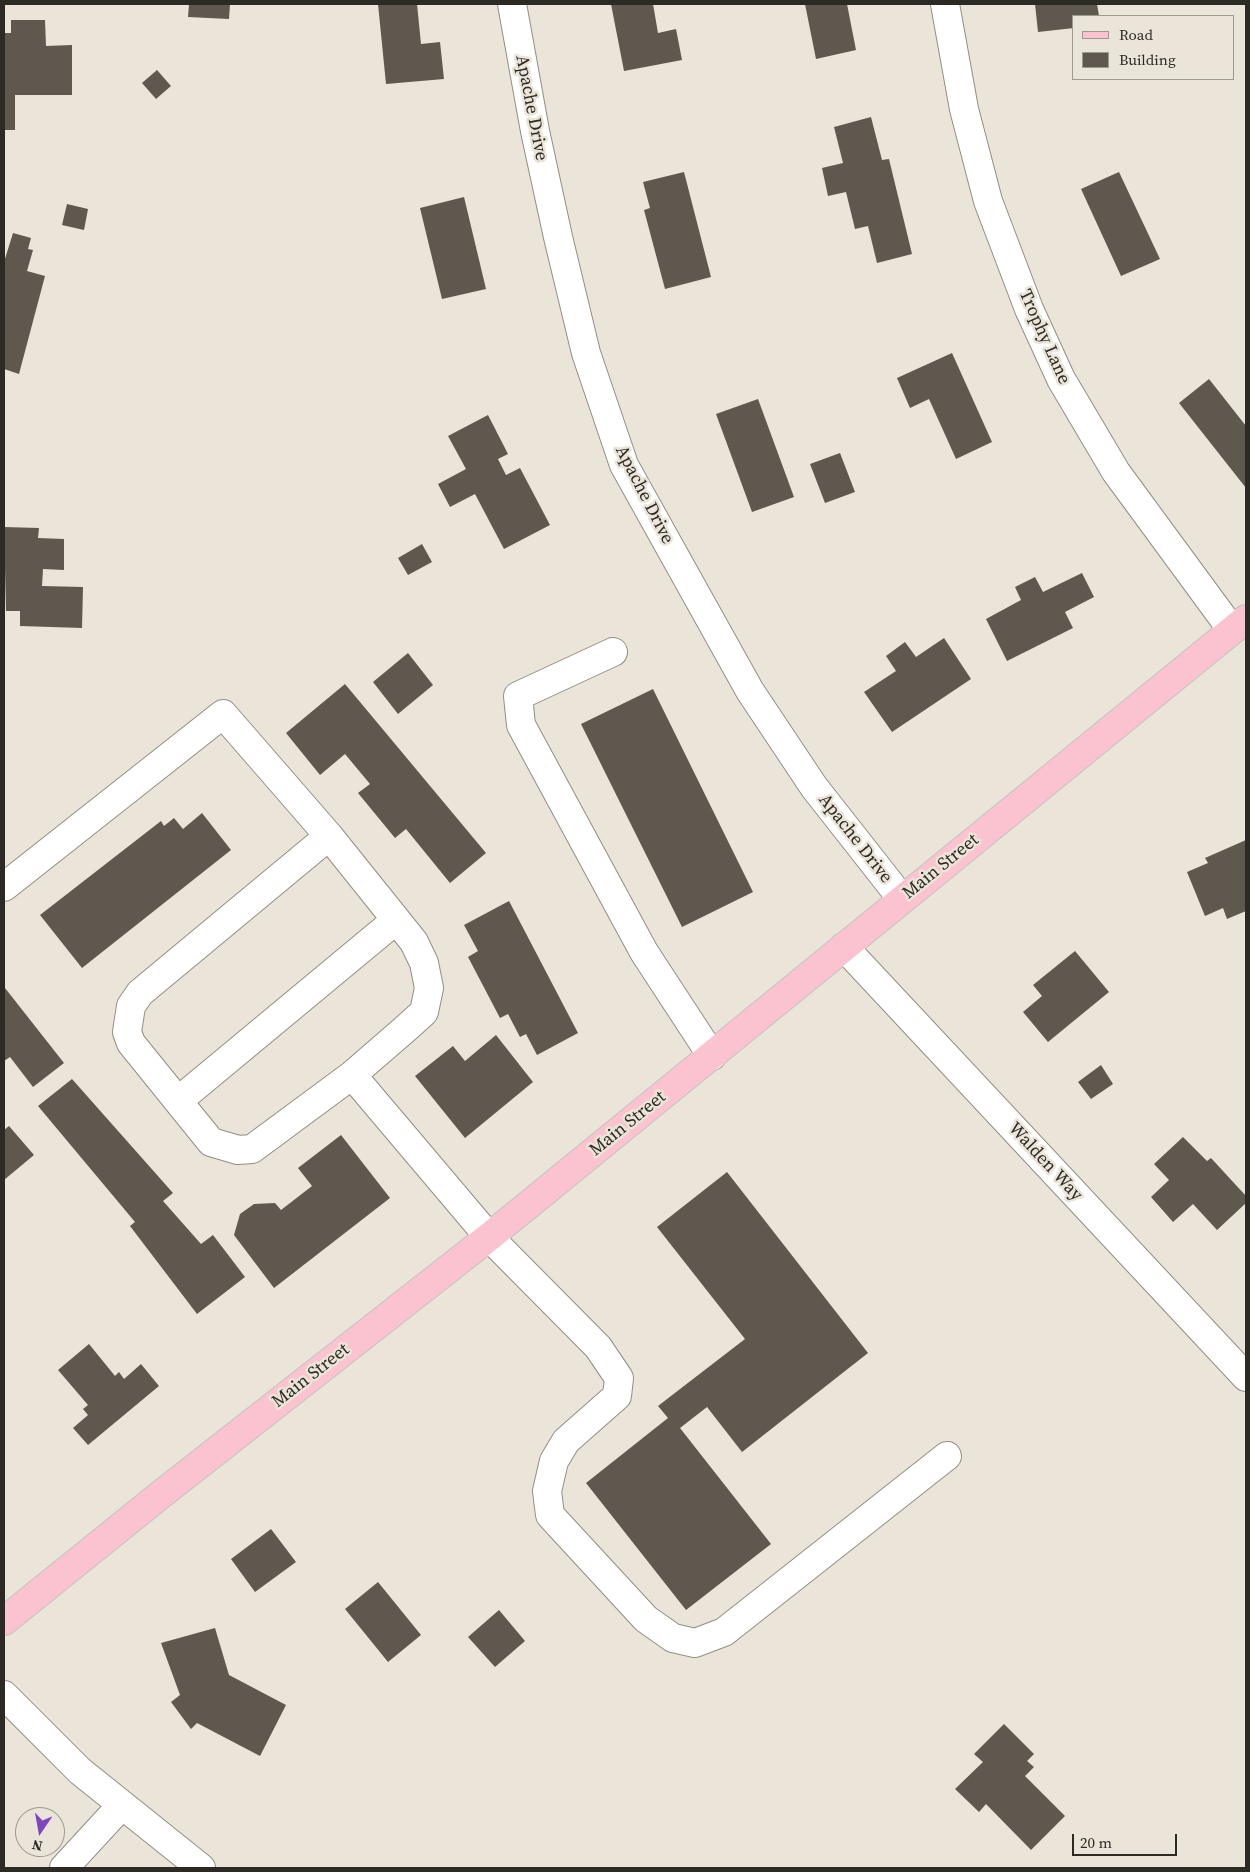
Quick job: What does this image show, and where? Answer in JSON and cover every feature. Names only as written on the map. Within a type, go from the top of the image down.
[{"type":"main road","name":"Main Street","points":[[4,1621],[166,1490],[490,1236],[1239,624]]},
{"type":"street","name":"Apache Drive","points":[[512,4],[535,131],[560,246],[586,353],[624,465],[750,691],[814,787],[902,899]]},
{"type":"street","name":"Trophy Lane","points":[[945,4],[964,109],[988,201],[1029,309],[1061,379],[1116,472],[1239,624]]},
{"type":"street","points":[[613,652],[518,696],[521,725],[644,952],[712,1056]]},
{"type":"street","points":[[4,887],[223,714],[329,836],[414,942],[424,963],[429,988],[424,1012],[352,1075],[252,1149],[238,1150],[211,1142],[131,1043],[127,1032],[131,1006],[140,993],[329,836]]},
{"type":"street","points":[[178,1101],[396,920]]},
{"type":"street","name":"Walden Way","points":[[844,947],[1246,1377]]},
{"type":"street","points":[[352,1075],[490,1236],[598,1348],[619,1378],[617,1396],[566,1441],[554,1461],[547,1491],[550,1515],[646,1619],[673,1638],[694,1643],[724,1632],[947,1456]]},
{"type":"street","points":[[4,1695],[80,1772],[120,1806],[201,1868]]},
{"type":"street","points":[[64,1868],[120,1806]]},
{"type":"building","points":[[189,4],[230,4],[229,19],[188,17]]},
{"type":"building","points":[[378,4],[417,4],[421,44],[440,42],[444,79],[386,84]]},
{"type":"building","points":[[611,4],[653,4],[658,33],[676,29],[682,60],[624,71]]},
{"type":"building","points":[[805,4],[847,4],[856,50],[816,59]]},
{"type":"building","points":[[1035,4],[1097,4],[1099,15],[1072,15],[1072,28],[1038,32]]},
{"type":"building","points":[[11,20],[45,20],[46,46],[72,45],[72,95],[15,95],[15,130],[4,130],[4,33],[11,33]]},
{"type":"building","points":[[157,70],[171,86],[156,99],[142,83]]},
{"type":"building","points":[[871,117],[882,160],[889,159],[912,254],[877,263],[868,226],[855,229],[846,192],[828,196],[822,168],[843,163],[834,127]]},
{"type":"building","points":[[684,172],[711,277],[665,289],[644,210],[650,208],[643,182]]},
{"type":"building","points":[[1119,172],[1160,259],[1121,276],[1081,189]]},
{"type":"building","points":[[464,197],[486,289],[442,299],[420,208]]},
{"type":"building","points":[[67,204],[88,209],[84,230],[62,225]]},
{"type":"building","points":[[13,233],[31,238],[28,249],[33,250],[27,271],[45,276],[19,374],[4,369],[4,262]]},
{"type":"building","points":[[952,353],[992,442],[956,459],[929,399],[910,408],[897,378]]},
{"type":"building","points":[[1209,379],[1246,426],[1246,488],[1179,403]]},
{"type":"building","points":[[758,399],[794,497],[752,512],[716,414]]},
{"type":"building","points":[[488,415],[508,454],[498,459],[506,475],[520,468],[550,525],[504,549],[475,494],[450,507],[438,484],[466,469],[448,436]]},
{"type":"building","points":[[840,453],[855,492],[825,503],[810,464]]},
{"type":"building","points":[[4,527],[39,528],[38,538],[64,539],[64,570],[43,569],[42,586],[83,587],[82,628],[20,626],[20,611],[6,611]]},
{"type":"building","points":[[422,544],[432,562],[408,575],[398,558]]},
{"type":"building","points":[[1082,573],[1094,597],[1065,612],[1073,628],[1007,661],[986,619],[1021,600],[1015,587],[1035,577],[1043,592]]},
{"type":"building","points":[[944,638],[971,679],[892,732],[864,692],[896,671],[886,656],[905,642],[916,657]]},
{"type":"building","points":[[408,653],[433,685],[398,714],[373,682]]},
{"type":"building","points":[[345,684],[486,853],[450,883],[406,829],[395,838],[358,793],[370,784],[345,754],[320,775],[286,733]]},
{"type":"building","points":[[653,689],[753,892],[682,927],[581,724]]},
{"type":"building","points":[[202,813],[231,850],[82,968],[40,915],[161,821],[164,826],[174,818],[183,829]]},
{"type":"building","points":[[1246,840],[1246,911],[1227,919],[1223,908],[1205,916],[1187,872],[1208,863],[1205,858]]},
{"type":"building","points":[[509,901],[578,1033],[537,1055],[526,1034],[520,1037],[508,1014],[500,1018],[468,957],[478,951],[464,925]]},
{"type":"building","points":[[1075,951],[1109,992],[1048,1042],[1023,1012],[1042,996],[1033,985]]},
{"type":"building","points":[[5,988],[64,1063],[33,1087],[10,1057],[4,1061]]},
{"type":"building","points":[[496,1035],[533,1082],[465,1138],[415,1076],[453,1046],[465,1061]]},
{"type":"building","points":[[1101,1065],[1113,1084],[1091,1099],[1078,1082]]},
{"type":"building","points":[[72,1079],[173,1193],[163,1201],[201,1244],[213,1235],[245,1277],[197,1314],[130,1226],[135,1222],[38,1106]]},
{"type":"building","points":[[9,1126],[34,1155],[4,1180],[4,1130]]},
{"type":"building","points":[[341,1135],[390,1198],[274,1288],[234,1235],[240,1214],[254,1204],[275,1203],[281,1210],[312,1186],[298,1168]]},
{"type":"building","points":[[1183,1137],[1207,1161],[1211,1158],[1246,1196],[1246,1203],[1217,1230],[1193,1204],[1173,1222],[1151,1197],[1169,1180],[1154,1164]]},
{"type":"building","points":[[727,1172],[868,1353],[742,1452],[707,1407],[680,1428],[771,1544],[686,1610],[586,1483],[668,1418],[658,1406],[745,1339],[657,1227]]},
{"type":"building","points":[[89,1344],[115,1376],[119,1372],[124,1379],[141,1364],[159,1386],[88,1445],[73,1428],[88,1415],[83,1409],[88,1405],[58,1370]]},
{"type":"building","points":[[271,1529],[296,1562],[255,1592],[231,1559]]},
{"type":"building","points":[[378,1582],[421,1635],[388,1662],[345,1609]]},
{"type":"building","points":[[499,1610],[525,1641],[495,1667],[468,1637]]},
{"type":"building","points":[[215,1628],[229,1675],[286,1705],[260,1756],[197,1723],[191,1729],[171,1702],[180,1695],[161,1643]]},
{"type":"building","points":[[1004,1724],[1034,1754],[1027,1761],[1034,1767],[1025,1776],[1065,1816],[1031,1850],[986,1804],[979,1812],[955,1789],[983,1762],[974,1754]]}]
